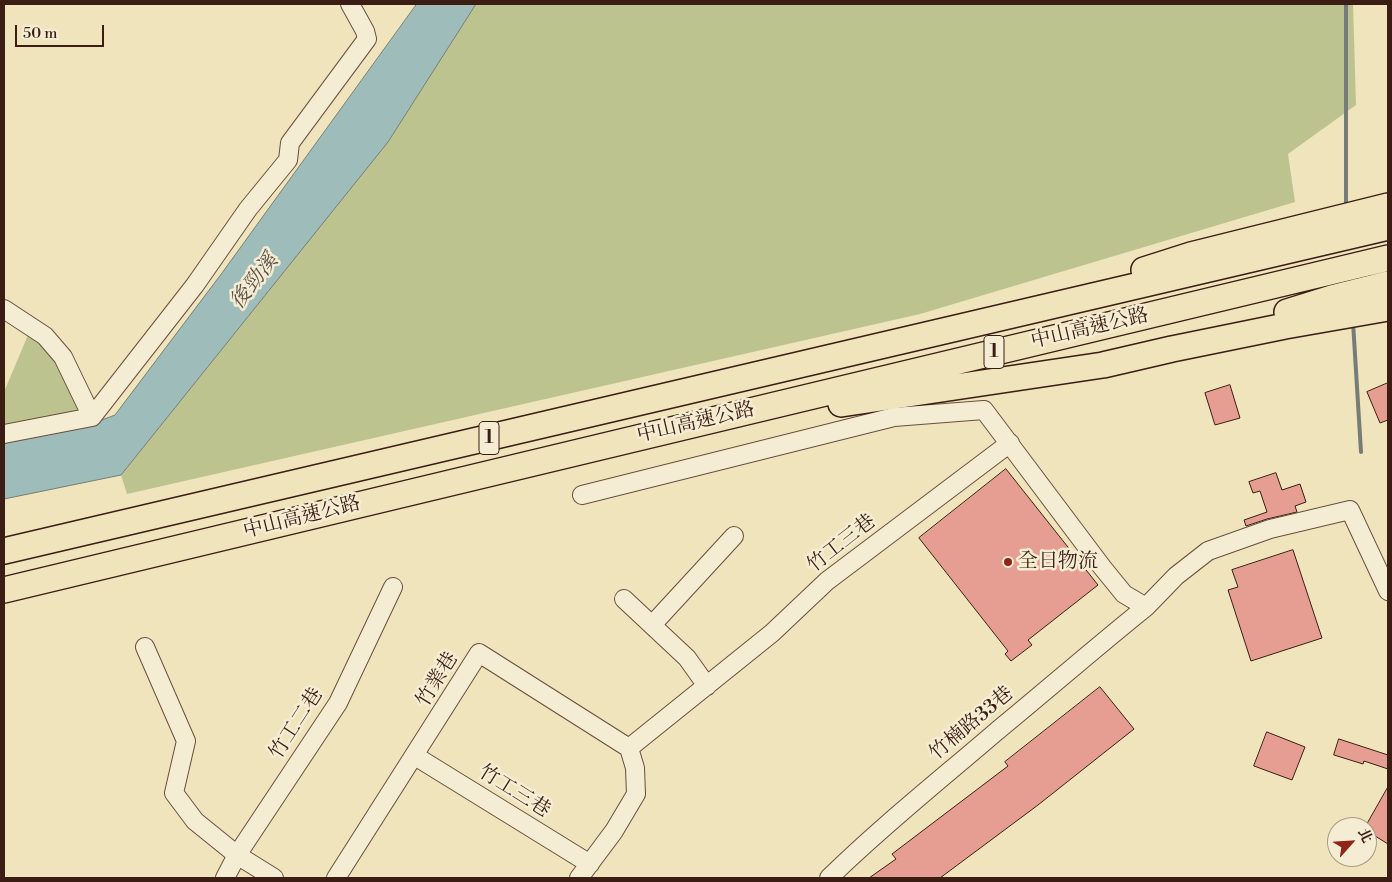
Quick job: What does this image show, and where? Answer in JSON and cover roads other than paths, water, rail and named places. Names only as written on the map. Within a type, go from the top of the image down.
[{"type":"highway","points":[[1347,226],[1388,206]]},
{"type":"highway","points":[[1347,226],[1388,227]]},
{"type":"highway","name":"中山高速公路","points":[[4,551],[975,325],[1191,255],[1347,226]]},
{"type":"highway","name":"中山高速公路","points":[[4,590],[1388,258]]},
{"type":"highway","points":[[646,435],[1103,365],[1352,303],[1388,284]]},
{"type":"highway","points":[[1352,303],[1388,308]]},
{"type":"street","points":[[4,434],[92,417],[196,285],[248,209],[288,160],[290,143],[368,39],[350,4]]},
{"type":"street","points":[[5,315],[44,336],[63,357],[92,417]]},
{"type":"street","points":[[582,495],[894,417],[984,410],[1102,568],[1124,594],[1146,607]]},
{"type":"street","name":"竹工三巷","points":[[629,748],[772,634],[827,581],[1010,443]]},
{"type":"street","name":"竹楠路33巷","points":[[829,878],[899,812],[998,732],[1080,659],[1146,607],[1176,576],[1208,551],[1270,529],[1350,510],[1388,591]]},
{"type":"street","points":[[652,625],[734,536]]},
{"type":"street","name":"竹工二巷","points":[[226,878],[237,856],[338,703],[393,587]]},
{"type":"street","points":[[624,599],[687,658],[707,686]]},
{"type":"street","points":[[145,647],[186,740],[174,793],[195,821],[237,856],[274,878]]},
{"type":"street","name":"竹業巷","points":[[336,878],[480,653],[629,748]]},
{"type":"street","points":[[579,878],[614,831],[636,794],[635,768],[629,748]]},
{"type":"street","name":"竹工三巷","points":[[415,756],[590,864]]},
{"type":"water","name":"後勁溪","points":[[417,4],[476,4],[388,142],[121,475],[4,499],[4,440],[86,426],[115,415],[222,273]]},
{"type":"waterway","points":[[1346,4],[1346,208]]},
{"type":"waterway","points":[[1353,322],[1361,452]]},
{"type":"place","name":"全日物流","points":[[1008,562]]}]
